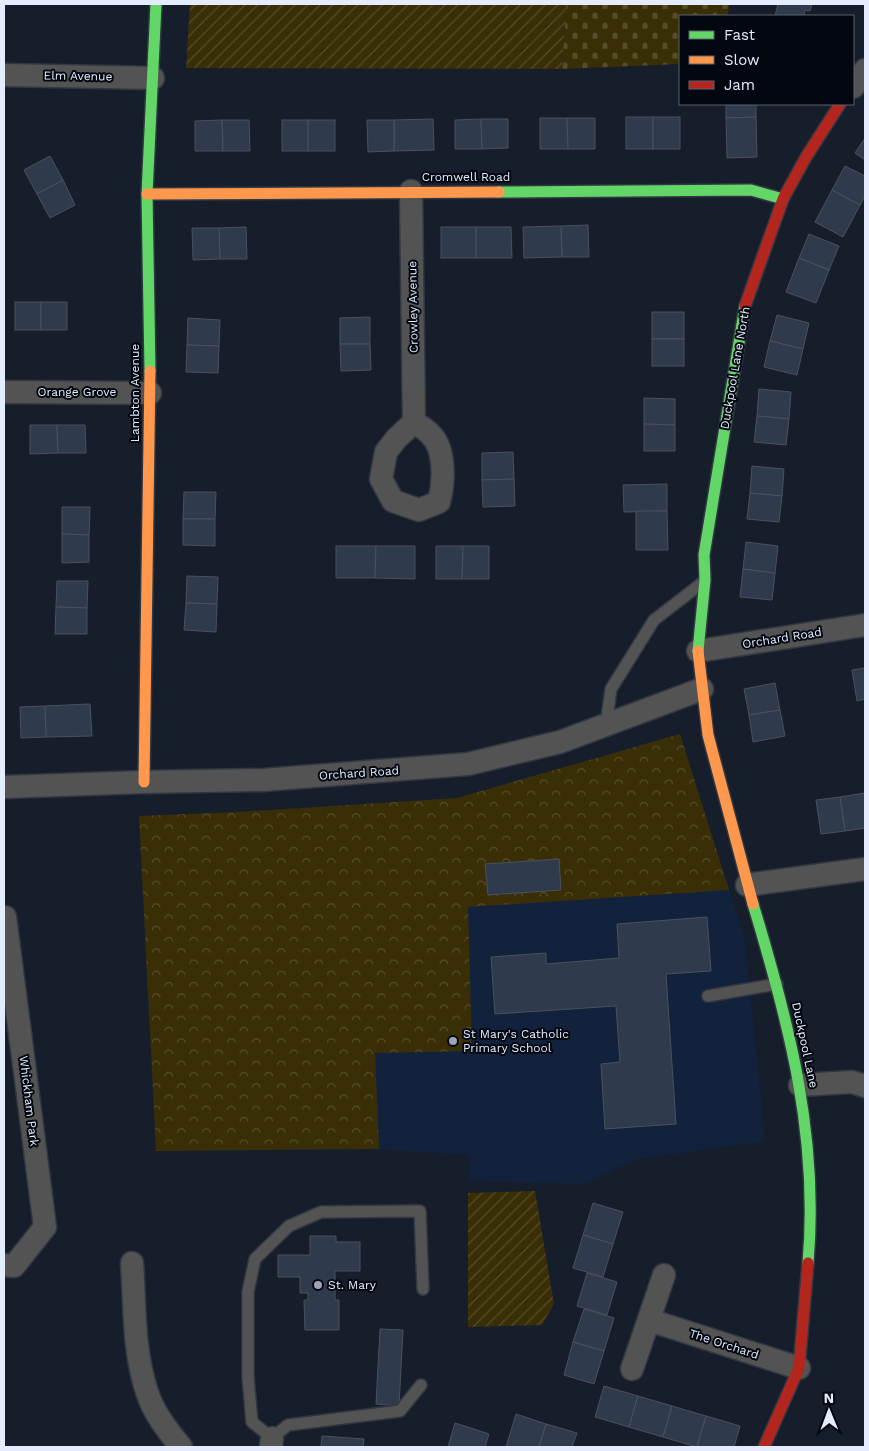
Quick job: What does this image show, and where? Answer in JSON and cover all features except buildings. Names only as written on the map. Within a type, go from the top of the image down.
[{"type":"street","name":"Lambton Avenue","points":[[144,782],[150,393],[147,194],[156,4]]},
{"type":"street","points":[[854,86],[865,70]]},
{"type":"street","name":"Elm Avenue","points":[[4,75],[153,78]]},
{"type":"street","name":"Duckpool Lane North","points":[[698,651],[705,580],[704,555],[744,309],[783,198],[806,156],[839,105]]},
{"type":"street","name":"Cromwell Road","points":[[147,194],[751,190],[783,198]]},
{"type":"street","name":"Crowley Avenue","points":[[411,191],[414,422]]},
{"type":"street","name":"Orange Grove","points":[[4,392],[150,393]]},
{"type":"street","name":"Orchard Road","points":[[698,651],[865,625]]},
{"type":"street","name":"Duckpool Lane","points":[[698,651],[708,735],[748,885],[777,984],[800,1085],[810,1164],[811,1230],[799,1368],[764,1447]]},
{"type":"street","name":"Orchard Road","points":[[4,787],[263,780],[468,764],[560,742],[702,689]]},
{"type":"street","points":[[748,885],[865,869]]},
{"type":"street","name":"Whickham Park","points":[[4,1265],[14,1266],[45,1227],[5,917]]},
{"type":"street","points":[[800,1085],[852,1082],[865,1086]]},
{"type":"street","points":[[132,1263],[137,1348],[147,1394],[165,1426],[181,1447]]},
{"type":"street","points":[[632,1369],[664,1275]]},
{"type":"street","name":"The Orchard","points":[[649,1320],[799,1368]]},
{"type":"lane","points":[[606,725],[611,689],[654,620],[705,580]]},
{"type":"lane","points":[[708,996],[777,984]]},
{"type":"lane","points":[[421,1385],[400,1411],[288,1425],[272,1443],[252,1422],[248,1377],[248,1292],[255,1259],[289,1226],[321,1212],[420,1211],[423,1289]]},
{"type":"shaded area","name":"St Mary's Catholic Primary School","points":[[680,734],[745,940],[765,1141],[636,1159],[585,1184],[469,1181],[469,1155],[379,1149],[156,1151],[139,816],[237,812],[457,798]]},
{"type":"green space","points":[[190,4],[566,4],[562,69],[186,68]]},
{"type":"green space","points":[[566,4],[730,4],[727,15],[679,15],[679,64],[562,69]]},
{"type":"green space","name":"St Mary's Catholic Primary School","points":[[680,734],[729,890],[468,907],[472,1051],[375,1053],[379,1149],[156,1151],[139,816],[237,812],[457,798]]},
{"type":"green space","points":[[535,1191],[554,1304],[542,1325],[468,1327],[468,1193]]},
{"type":"traffic: fast","points":[[150,371],[147,194],[156,4]]},
{"type":"traffic: fast","points":[[499,192],[751,190],[783,199]]},
{"type":"traffic: fast","points":[[698,651],[705,580],[704,555],[745,306]]},
{"type":"traffic: fast","points":[[753,904],[789,1037],[805,1125],[809,1170],[808,1263]]},
{"type":"traffic: slow","points":[[147,194],[499,192]]},
{"type":"traffic: slow","points":[[144,782],[150,371]]},
{"type":"traffic: slow","points":[[698,651],[708,735],[753,904]]},
{"type":"traffic: jam","points":[[745,306],[783,199],[806,157],[839,105]]},
{"type":"traffic: jam","points":[[764,1447],[799,1368],[808,1263]]},
{"type":"place","name":"St Mary's Catholic Primary School","points":[[453,1041]]},
{"type":"place","name":"St. Mary","points":[[318,1285]]}]
